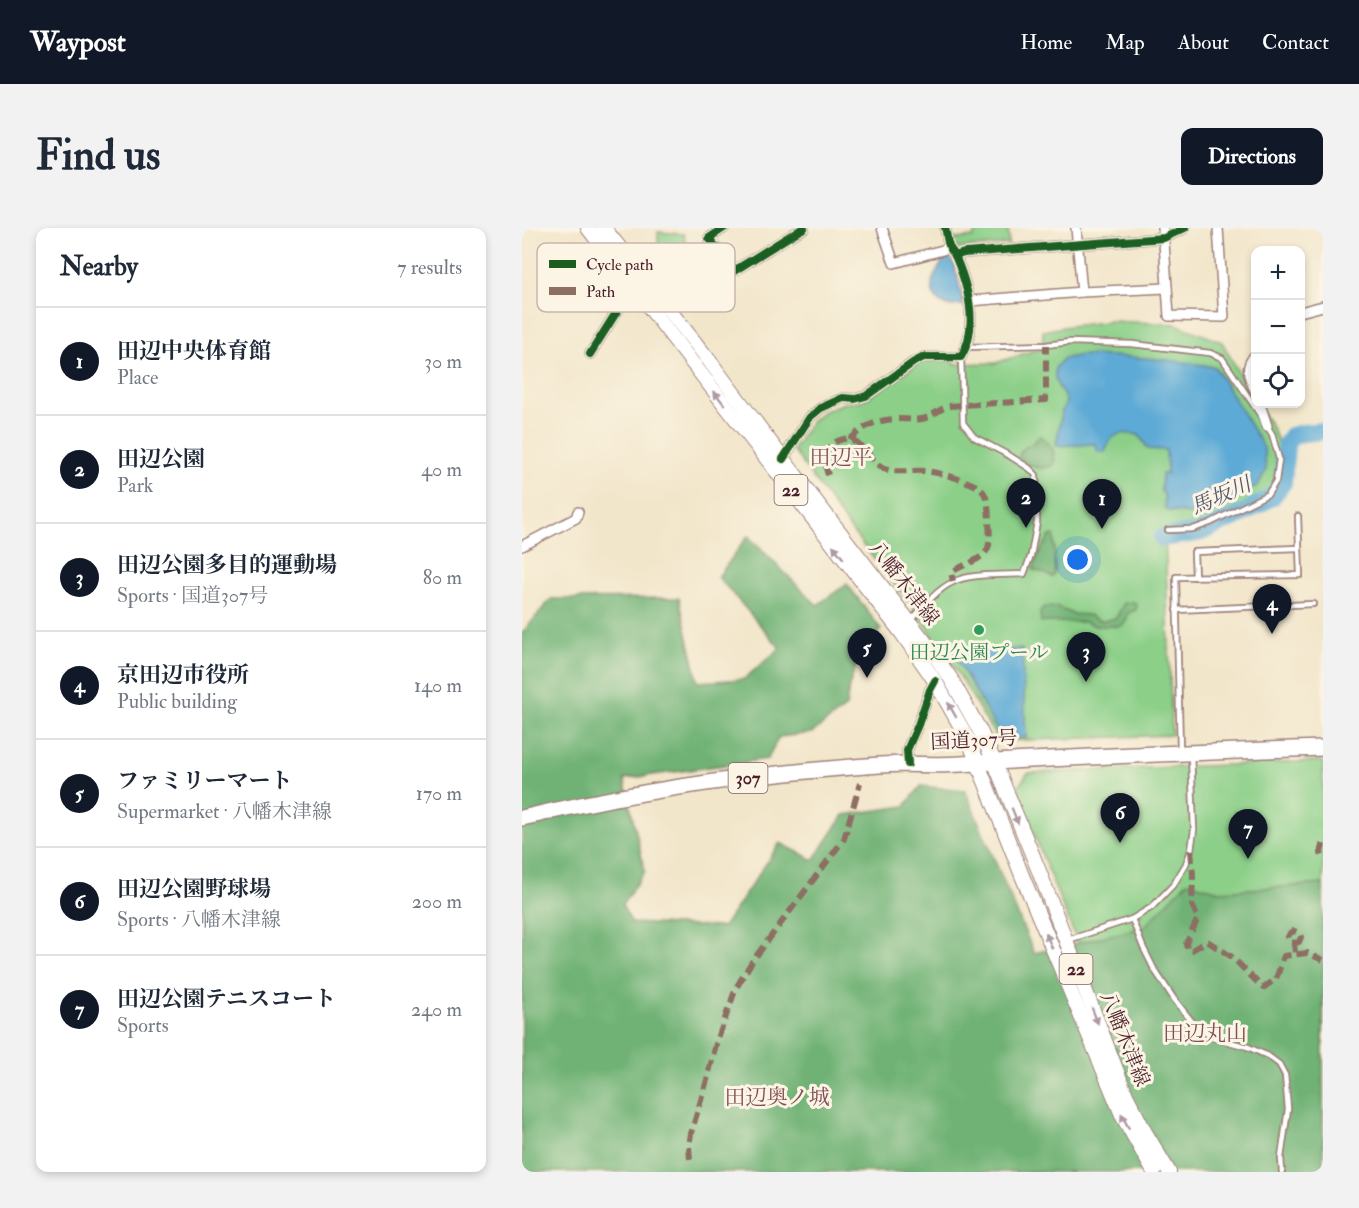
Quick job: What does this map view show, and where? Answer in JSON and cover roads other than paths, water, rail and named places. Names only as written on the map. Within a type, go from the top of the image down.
[{"type":"highway","name":"国道307号","points":[[522,818],[624,796],[799,772],[908,764],[959,764],[1185,752],[1323,748]]},
{"type":"main road","name":"八幡木津線","points":[[588,228],[600,243]]},
{"type":"main road","name":"八幡木津線","points":[[604,228],[616,243]]},
{"type":"main road","name":"八幡木津線","points":[[653,312],[900,632],[935,681],[969,741],[1023,878],[1123,1118],[1154,1172]]},
{"type":"main road","name":"八幡木津線","points":[[671,312],[910,623],[951,679],[971,713],[993,761],[1126,1095],[1169,1172]]},
{"type":"street","points":[[713,243],[709,238],[724,228]]},
{"type":"street","points":[[735,271],[792,231],[804,228]]},
{"type":"street","points":[[882,228],[894,263],[952,252],[964,254],[1077,245],[1185,228]]},
{"type":"street","points":[[783,459],[810,417],[821,408],[843,398],[855,399],[866,396],[924,357],[961,357],[967,347],[971,326],[970,301],[945,228]]},
{"type":"street","points":[[1076,228],[1082,292]]},
{"type":"street","points":[[1163,233],[1169,316],[1224,317],[1218,228]]},
{"type":"street","points":[[970,301],[1167,288]]},
{"type":"street","points":[[1305,311],[1323,306]]},
{"type":"street","points":[[590,354],[617,312]]},
{"type":"street","points":[[1251,361],[1248,365],[1248,375],[1251,381]]},
{"type":"street","points":[[1261,408],[1267,426]]},
{"type":"street","points":[[522,546],[576,518],[578,512]]},
{"type":"street","points":[[908,764],[907,750],[935,681]]},
{"type":"lane","points":[[967,347],[1046,345],[1070,342],[1132,344],[1210,352],[1222,358],[1272,434],[1279,459],[1276,481],[1268,494],[1210,523],[1193,529],[1168,530]]},
{"type":"lane","points":[[910,623],[930,599],[953,581],[989,575],[1024,574],[1031,555],[1037,522],[1036,476],[1029,468],[1010,456],[974,437],[963,423],[961,357]]},
{"type":"lane","points":[[1066,941],[1132,919],[1152,907],[1174,884],[1191,850],[1194,830],[1185,752],[1176,578],[1300,575],[1298,516]]},
{"type":"lane","points":[[1195,577],[1194,552],[1299,548]]},
{"type":"lane","points":[[1176,610],[1313,604]]},
{"type":"lane","points":[[1132,919],[1154,969],[1193,1023],[1214,1038],[1248,1047],[1279,1064],[1285,1075],[1288,1109],[1281,1158],[1282,1172]]},
{"type":"water","points":[[949,258],[954,264],[964,305],[948,306],[939,302],[933,294],[932,281],[943,260]]},
{"type":"water","points":[[1081,355],[1148,358],[1215,367],[1264,448],[1266,470],[1258,485],[1208,512],[1196,515],[1165,510],[1164,493],[1161,492],[1162,474],[1167,474],[1166,450],[1148,449],[1139,435],[1127,433],[1113,437],[1105,452],[1098,452],[1095,444],[1056,446],[1062,411],[1066,403],[1055,379],[1055,368],[1063,359]]},
{"type":"water","points":[[1022,649],[1026,738],[1001,737],[953,652]]},
{"type":"waterway","name":"馬坂川","points":[[1162,538],[1201,532],[1242,514],[1272,497],[1283,483],[1286,445],[1291,436],[1323,431]]},
{"type":"place","name":"田辺公園","points":[[1026,528]]},
{"type":"place","name":"田辺中央体育館","points":[[1102,529]]},
{"type":"place","name":"田辺公園プール","points":[[979,630]]},
{"type":"place","name":"京田辺市役所","points":[[1272,634]]},
{"type":"place","name":"ファミリーマート","points":[[867,678]]},
{"type":"place","name":"田辺公園多目的運動場","points":[[1086,682]]},
{"type":"place","name":"田辺公園野球場","points":[[1120,843]]},
{"type":"place","name":"田辺公園テニスコート","points":[[1248,859]]},
{"type":"district","name":"田辺平","points":[[841,457]]},
{"type":"district","name":"田辺丸山","points":[[1205,1033]]},
{"type":"district","name":"田辺奥ノ城","points":[[777,1097]]}]
